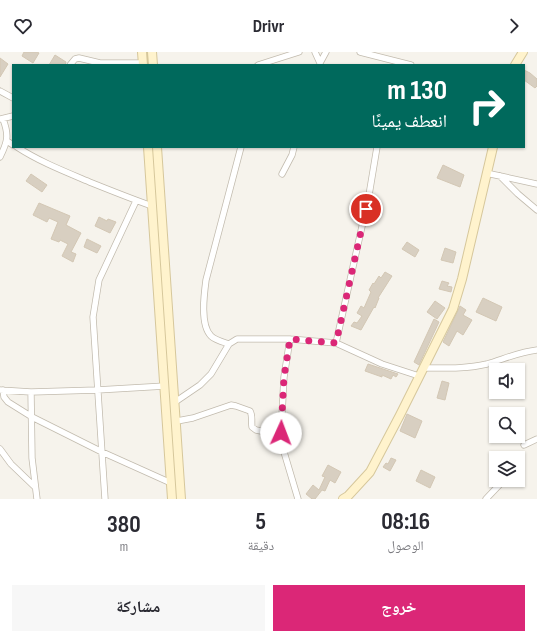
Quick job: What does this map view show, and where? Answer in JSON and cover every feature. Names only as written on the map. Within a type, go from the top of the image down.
[{"type":"main road","points":[[142,52],[143,64]]},
{"type":"main road","points":[[152,52],[153,64]]},
{"type":"main road","points":[[516,64],[523,52]]},
{"type":"main road","points":[[148,148],[172,499]]},
{"type":"main road","points":[[157,148],[177,422],[181,499]]},
{"type":"main road","points":[[343,499],[348,496],[370,472],[453,309],[462,279],[493,148]]},
{"type":"street","points":[[261,64],[299,52]]},
{"type":"street","points":[[315,52],[320,64]]},
{"type":"street","points":[[320,64],[326,52]]},
{"type":"street","points":[[360,52],[394,63]]},
{"type":"street","points":[[71,64],[79,58],[100,63],[143,64]]},
{"type":"street","points":[[0,91],[12,97]]},
{"type":"street","points":[[0,157],[7,141],[7,130],[2,119],[12,116]]},
{"type":"street","points":[[7,141],[12,144]]},
{"type":"street","points":[[19,148],[32,156],[136,201],[152,206]]},
{"type":"street","points":[[229,344],[212,337],[207,331],[204,315],[204,298],[206,280],[241,148]]},
{"type":"street","points":[[282,174],[292,155],[294,148]]},
{"type":"street","points":[[336,343],[369,195],[377,148]]},
{"type":"street","points":[[486,173],[537,184]]},
{"type":"street","points":[[500,176],[537,210]]},
{"type":"street","points":[[105,499],[92,317],[99,280],[136,201]]},
{"type":"street","points":[[175,402],[200,385],[211,374],[229,344],[237,339],[290,339],[336,343],[382,364],[419,376]]},
{"type":"street","points":[[290,339],[284,377],[281,433],[284,452],[298,499]]},
{"type":"street","points":[[422,368],[466,368],[486,364],[515,354],[537,350]]},
{"type":"street","points":[[165,386],[31,392],[1,390],[8,402],[32,417],[102,452],[171,483]]},
{"type":"street","points":[[31,392],[32,458],[37,499]]},
{"type":"street","points":[[177,422],[226,406],[236,406],[250,411],[252,415],[252,427],[256,430],[271,433]]},
{"type":"street","points":[[524,445],[537,439]]},
{"type":"street","points":[[0,449],[11,464],[35,487]]},
{"type":"street","points":[[486,499],[497,487]]},
{"type":"building","points":[[24,52],[39,53],[33,63],[22,56]]},
{"type":"building","points":[[55,55],[66,62],[65,64],[50,64]]},
{"type":"building","points":[[0,58],[8,64],[0,77]]},
{"type":"building","points":[[525,70],[537,79],[537,86],[535,88],[525,81]]},
{"type":"building","points":[[443,165],[464,175],[460,187],[437,178]]},
{"type":"building","points":[[31,174],[47,185],[42,192],[26,181]]},
{"type":"building","points":[[39,203],[70,216],[66,225],[81,233],[71,252],[76,254],[73,262],[62,256],[68,244],[60,240],[59,242],[51,239],[58,222],[49,218],[47,222],[33,215]]},
{"type":"building","points":[[99,217],[107,221],[108,219],[116,222],[110,233],[95,226]]},
{"type":"building","points":[[87,239],[101,246],[97,253],[84,247]]},
{"type":"building","points":[[407,242],[419,250],[415,257],[402,249]]},
{"type":"building","points":[[445,248],[456,252],[453,263],[441,260]]},
{"type":"building","points":[[385,272],[392,276],[378,298],[375,308],[374,307],[361,330],[351,326],[354,322],[357,323],[362,316],[357,313],[361,306],[364,308],[371,292],[369,290],[373,283],[374,284],[379,276],[381,278]]},
{"type":"building","points":[[442,281],[449,283],[447,286],[452,287],[451,292],[439,289]]},
{"type":"building","points":[[483,298],[502,307],[496,321],[476,312]]},
{"type":"building","points":[[435,301],[445,308],[437,319],[427,312]]},
{"type":"building","points":[[460,306],[466,310],[463,315],[472,320],[463,335],[457,331],[449,346],[443,342]]},
{"type":"building","points":[[434,319],[439,322],[419,365],[414,362]]},
{"type":"building","points":[[368,364],[398,374],[396,377],[393,375],[391,379],[382,375],[382,377],[365,371]]},
{"type":"building","points":[[442,381],[449,383],[445,400],[437,398]]},
{"type":"building","points":[[407,414],[422,421],[415,438],[400,431]]},
{"type":"building","points":[[391,458],[396,460],[390,471],[383,467],[386,463],[388,464]]},
{"type":"building","points":[[328,465],[341,472],[335,483],[330,480],[325,491],[322,490],[315,499],[312,499],[306,494],[313,485],[319,490],[325,477],[322,476]]},
{"type":"building","points":[[421,470],[435,477],[430,488],[416,481]]},
{"type":"route","points":[[281,433],[284,377],[290,339],[336,343],[366,209]]}]
